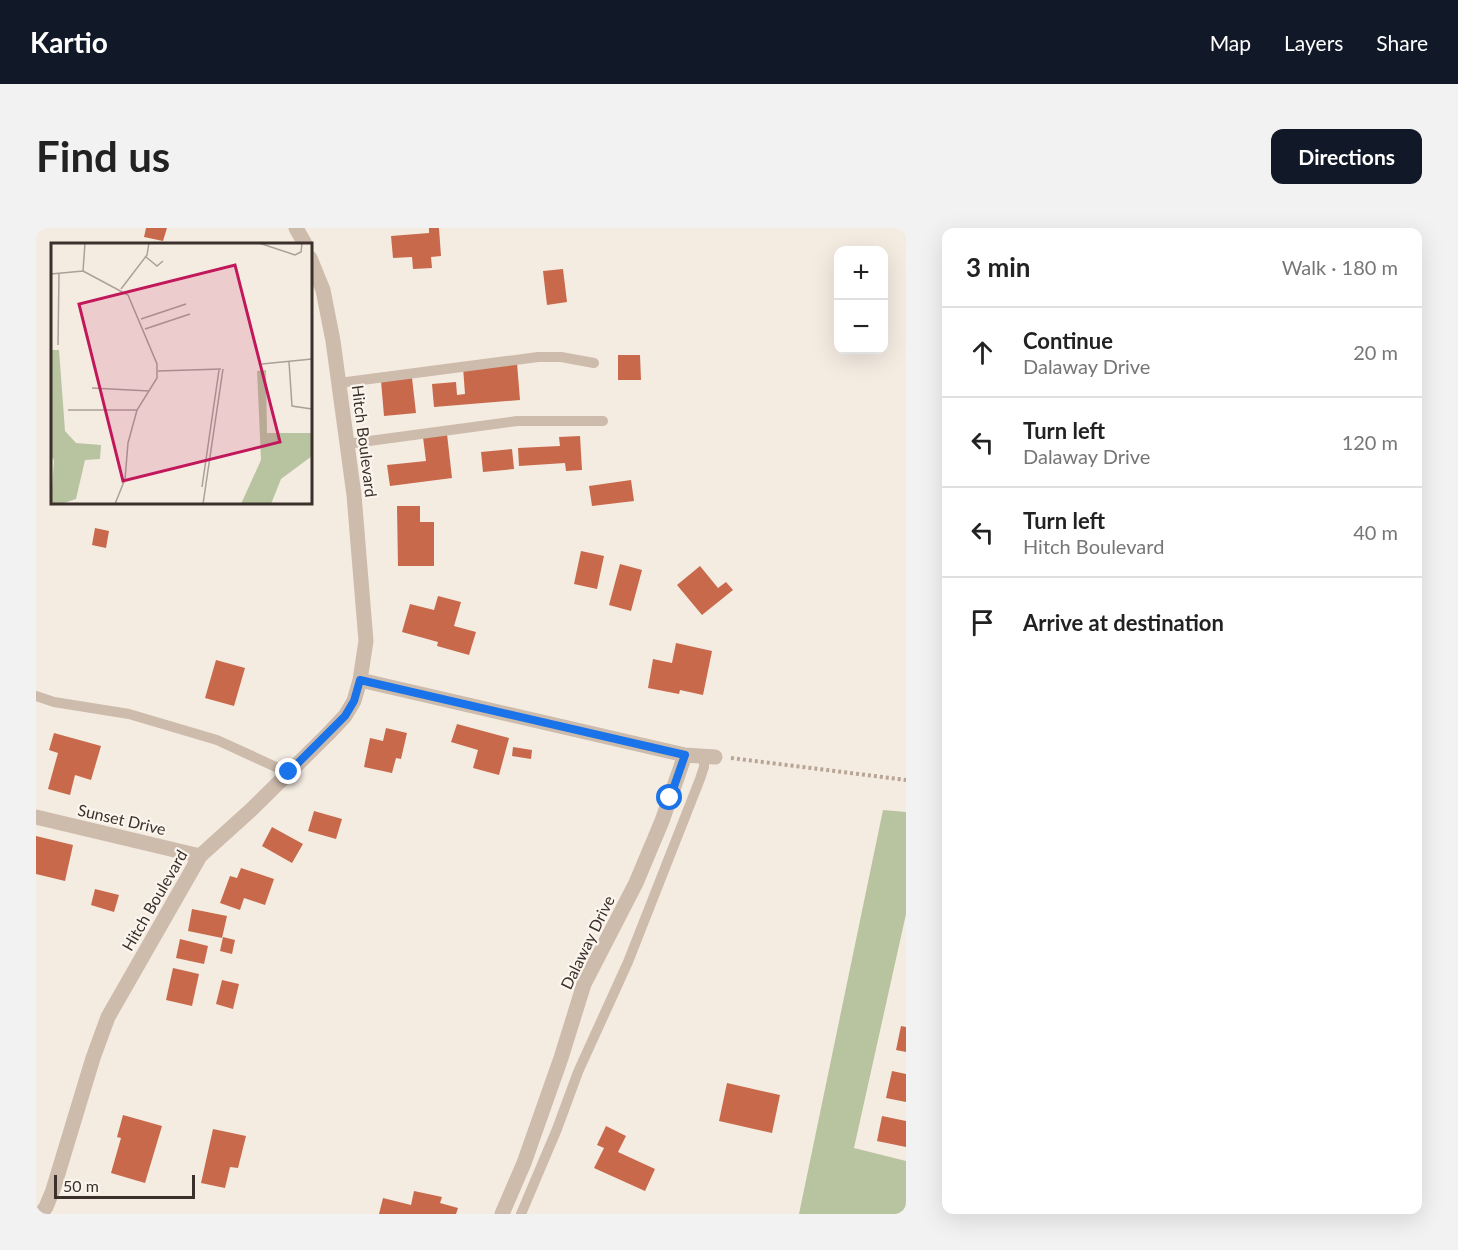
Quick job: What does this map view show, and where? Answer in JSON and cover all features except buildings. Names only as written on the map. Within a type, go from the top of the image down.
[{"type":"street","points":[[296,228],[304,243]]},
{"type":"street","name":"Hitch Boulevard","points":[[41,1214],[53,1190],[93,1058],[108,1017],[200,856],[253,808],[345,716],[354,701],[360,680],[366,641],[354,495],[333,341],[323,290],[312,263]]},
{"type":"street","points":[[360,680],[685,755],[710,756]]},
{"type":"street","name":"Dalaway Drive","points":[[501,1214],[524,1163],[584,984],[636,883],[662,821],[685,755]]},
{"type":"street","name":"Sunset Drive","points":[[36,817],[200,856]]},
{"type":"lane","points":[[339,383],[538,357],[561,357],[594,363]]},
{"type":"lane","points":[[347,444],[517,421],[603,421]]},
{"type":"lane","points":[[36,696],[54,702],[129,714],[217,740],[289,772]]},
{"type":"lane","points":[[521,1214],[578,1072],[628,962],[710,756]]},
{"type":"path","points":[[710,756],[906,780]]},
{"type":"green space","points":[[883,810],[906,812],[906,914],[854,1148],[906,1161],[906,1214],[799,1214]]},
{"type":"route","points":[[289,772],[345,716],[354,701],[360,680],[685,755],[670,798]]}]
